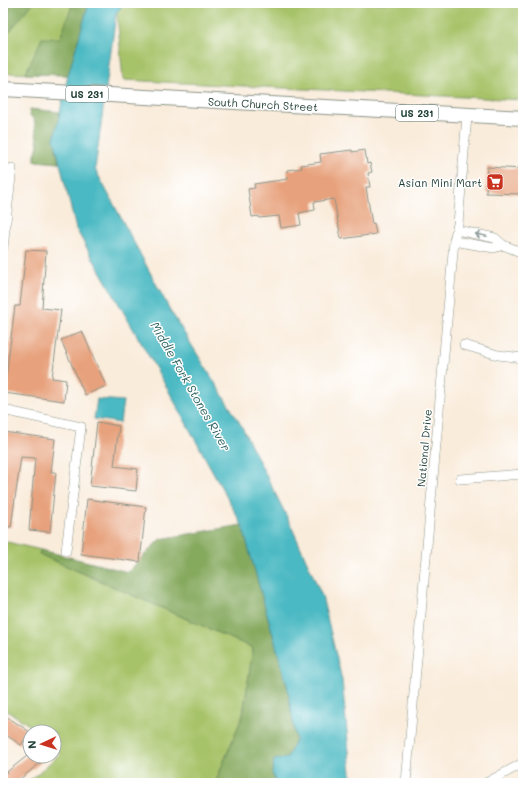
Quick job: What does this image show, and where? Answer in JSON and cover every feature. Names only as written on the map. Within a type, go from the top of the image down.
[{"type":"highway","name":"South Church Street","points":[[3,89],[523,118]]},
{"type":"street","name":"National Drive","points":[[406,783],[454,241],[457,230],[467,116]]},
{"type":"street","points":[[3,248],[12,168]]},
{"type":"street","points":[[457,230],[495,238],[503,245],[523,252]]},
{"type":"street","points":[[454,241],[494,248],[503,245]]},
{"type":"street","points":[[464,345],[498,355],[523,358]]},
{"type":"street","points":[[3,410],[81,427],[66,552]]},
{"type":"street","points":[[460,479],[523,474]]},
{"type":"street","points":[[486,783],[523,763]]},
{"type":"green space","points":[[3,3],[89,3],[68,75],[3,73]]},
{"type":"green space","points":[[11,3],[33,3],[4,38]]},
{"type":"green space","points":[[73,3],[89,3],[68,75],[25,74],[42,38],[60,38]]},
{"type":"green space","points":[[116,3],[523,3],[523,100],[123,80]]},
{"type":"green space","points":[[30,109],[60,112],[54,139],[59,163],[35,161],[38,145],[34,119],[30,116]]},
{"type":"green space","points":[[242,525],[287,685],[296,741],[287,758],[272,773],[276,783],[215,783],[243,715],[253,648],[39,554],[41,550],[128,572],[160,539]]},
{"type":"green space","points":[[3,541],[41,550],[39,554],[253,648],[243,715],[215,783],[27,783],[49,764],[62,764],[62,724],[28,724],[3,708],[3,625],[5,620],[3,619]]},
{"type":"water","name":"Middle Fork Stones River","points":[[89,3],[124,3],[116,14],[95,169],[170,310],[241,425],[289,521],[322,596],[342,680],[352,783],[276,783],[272,773],[274,760],[287,758],[296,740],[287,685],[242,525],[167,388],[76,229],[54,139],[68,75]]},
{"type":"water","points":[[97,399],[123,401],[120,423],[94,419]]},
{"type":"building","points":[[352,150],[352,152],[365,150],[367,164],[370,163],[372,172],[368,173],[370,187],[366,187],[372,224],[374,223],[376,234],[341,239],[334,199],[314,202],[315,210],[299,213],[301,225],[281,228],[279,216],[259,218],[259,216],[252,217],[248,189],[255,188],[254,184],[288,179],[287,170],[302,168],[301,165],[321,162],[320,154]]},
{"type":"building","points":[[487,167],[523,169],[523,194],[486,193]]},
{"type":"building","points":[[26,250],[46,251],[42,308],[61,310],[52,378],[66,380],[64,401],[4,393],[15,306],[20,306]]},
{"type":"building","points":[[82,331],[106,386],[85,395],[61,340]]},
{"type":"building","points":[[97,422],[119,426],[114,466],[138,469],[136,491],[90,486]]},
{"type":"building","points":[[3,432],[55,439],[51,472],[56,472],[50,532],[29,530],[35,458],[21,457],[11,527],[3,527]]},
{"type":"building","points":[[87,499],[146,507],[140,562],[81,554]]},
{"type":"building","points":[[3,714],[22,727],[22,744],[21,745],[3,733]]},
{"type":"building","points":[[22,760],[22,764],[39,764],[15,783],[3,783],[3,775]]},
{"type":"place","name":"Asian Mini Mart","points":[[495,182]]}]
